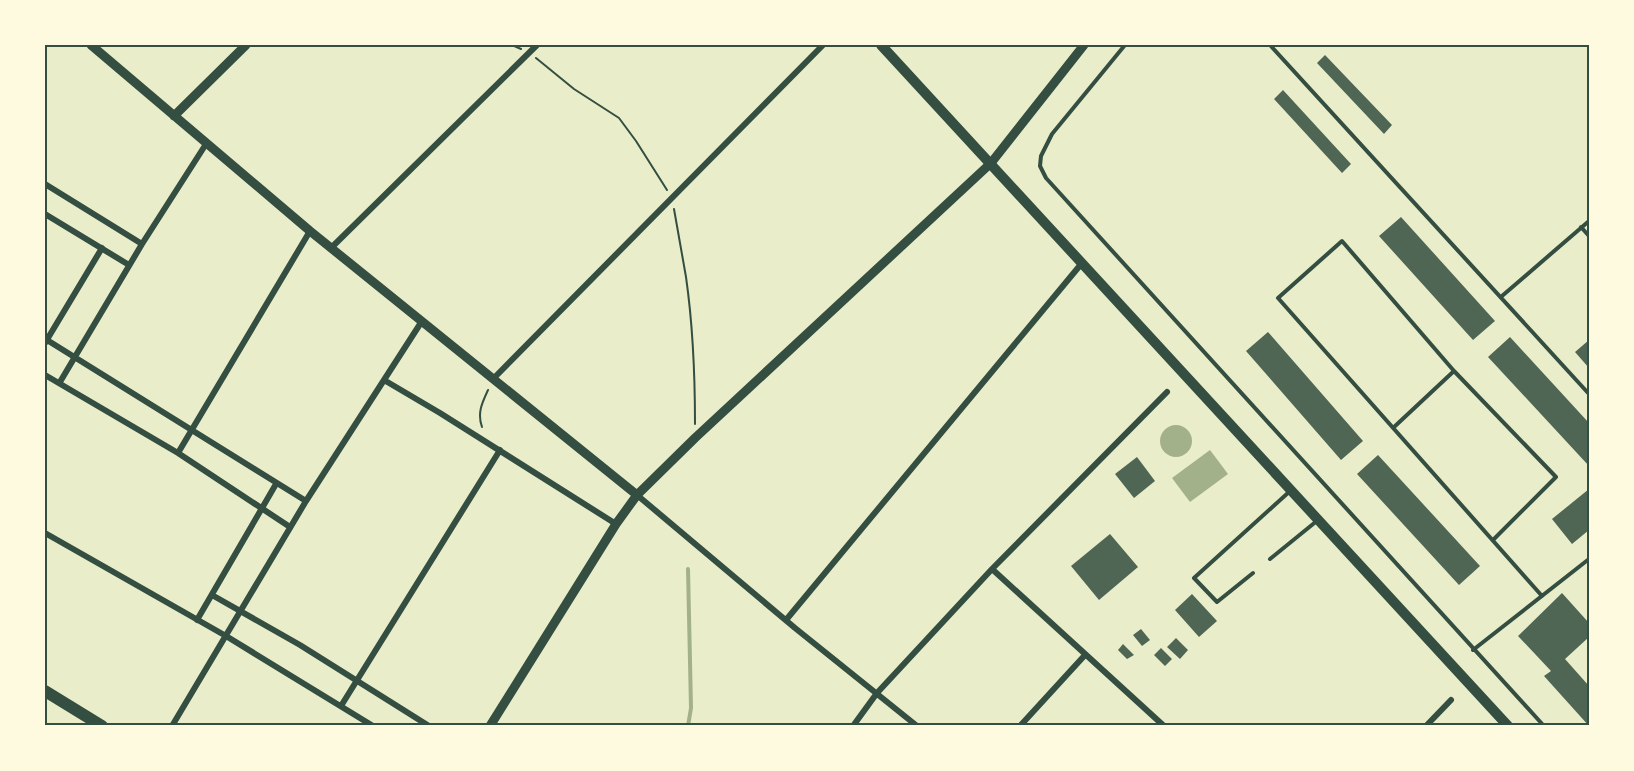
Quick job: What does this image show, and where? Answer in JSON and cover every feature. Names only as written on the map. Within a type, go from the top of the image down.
[{"type":"main road","points":[[881,45],[1508,726]]},
{"type":"main road","points":[[45,691],[102,726]]},
{"type":"street","points":[[91,45],[310,231],[637,495],[917,726]]},
{"type":"street","points":[[174,116],[246,45]]},
{"type":"street","points":[[331,248],[537,45]]},
{"type":"street","points":[[493,379],[823,45]]},
{"type":"street","points":[[490,726],[616,524],[637,495],[738,398],[991,164],[1084,45]]},
{"type":"street","points":[[60,382],[129,265],[206,144]]},
{"type":"street","points":[[45,184],[142,244]]},
{"type":"street","points":[[45,214],[129,265]]},
{"type":"street","points":[[178,453],[310,231]]},
{"type":"street","points":[[102,248],[46,341],[306,501]]},
{"type":"street","points":[[786,620],[1082,263]]},
{"type":"street","points":[[172,726],[306,501],[422,321]]},
{"type":"street","points":[[45,375],[178,453],[291,527]]},
{"type":"street","points":[[384,380],[616,524]]},
{"type":"street","points":[[853,726],[876,693],[992,569],[1167,392]]},
{"type":"street","points":[[341,706],[500,450]]},
{"type":"street","points":[[197,620],[276,483]]},
{"type":"street","points":[[45,533],[226,636],[373,726]]},
{"type":"street","points":[[992,569],[1164,726]]},
{"type":"street","points":[[212,595],[300,645],[429,726]]},
{"type":"street","points":[[1020,726],[1084,655]]},
{"type":"street","points":[[1426,726],[1451,700]]},
{"type":"lane","points":[[1125,45],[1052,134],[1041,156],[1040,166],[1046,177],[1544,726]]},
{"type":"lane","points":[[1270,45],[1502,296],[1589,394]]},
{"type":"lane","points":[[1502,296],[1589,220]]},
{"type":"lane","points":[[1581,227],[1589,236]]},
{"type":"lane","points":[[1493,540],[1556,477],[1454,370],[1342,241],[1278,298],[1542,596]]},
{"type":"lane","points":[[1393,428],[1454,370]]},
{"type":"lane","points":[[1254,573],[1217,602],[1194,578],[1292,489]]},
{"type":"lane","points":[[1270,560],[1319,519]]},
{"type":"lane","points":[[1473,650],[1589,559]]},
{"type":"path","points":[[487,442],[479,418],[481,406],[493,379]]},
{"type":"shaded area","points":[[1176,425],[1187,430],[1192,441],[1187,452],[1176,457],[1165,452],[1160,441],[1165,430]]},
{"type":"shaded area","points":[[1210,450],[1228,474],[1190,502],[1172,478]]},
{"type":"building","points":[[1325,55],[1392,125],[1384,134],[1317,63]]},
{"type":"building","points":[[1283,90],[1351,164],[1342,173],[1274,99]]},
{"type":"building","points":[[1401,217],[1495,321],[1473,340],[1379,236]]},
{"type":"building","points":[[1268,332],[1363,441],[1341,460],[1246,351]]},
{"type":"building","points":[[1510,337],[1589,423],[1589,466],[1488,357]]},
{"type":"building","points":[[1589,340],[1589,368],[1575,352]]},
{"type":"building","points":[[1378,455],[1480,566],[1459,585],[1357,474]]},
{"type":"building","points":[[1137,457],[1155,481],[1134,498],[1115,474]]},
{"type":"building","points":[[1589,489],[1589,530],[1572,544],[1552,519]]},
{"type":"building","points":[[1110,534],[1138,567],[1099,600],[1071,566]]},
{"type":"building","points":[[1562,593],[1589,623],[1589,637],[1565,659],[1589,686],[1589,726],[1544,676],[1551,671],[1518,636]]},
{"type":"building","points":[[1192,594],[1217,621],[1199,637],[1175,610]]},
{"type":"building","points":[[1141,629],[1150,640],[1142,646],[1133,635]]},
{"type":"building","points":[[1176,638],[1188,650],[1180,659],[1167,647]]},
{"type":"building","points":[[1123,644],[1134,655],[1127,659],[1118,650]]},
{"type":"building","points":[[1161,648],[1172,659],[1165,666],[1154,655]]},
{"type":"waterway","points":[[688,569],[691,708],[688,726]]}]
